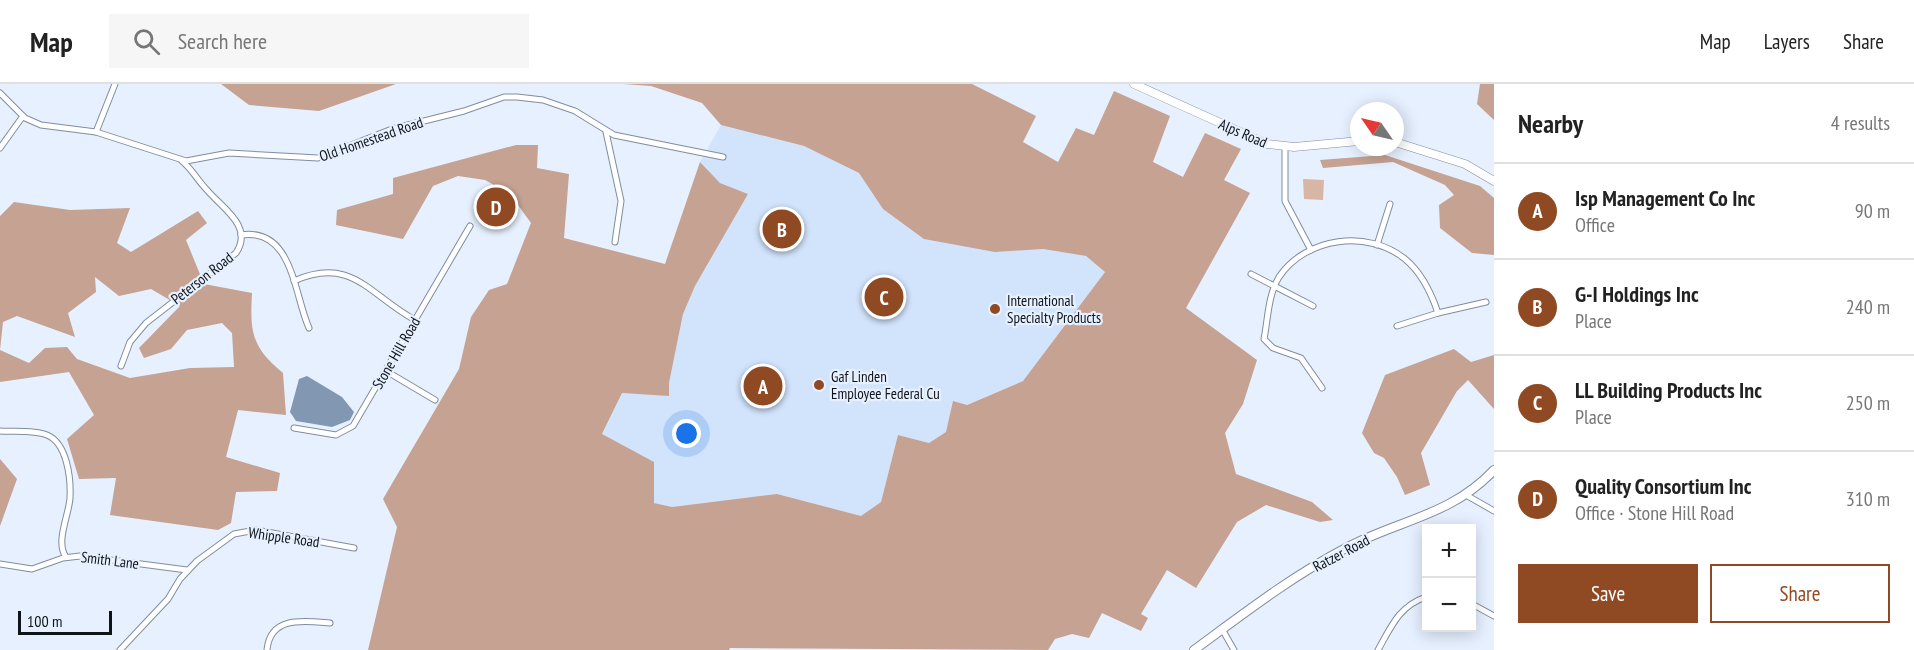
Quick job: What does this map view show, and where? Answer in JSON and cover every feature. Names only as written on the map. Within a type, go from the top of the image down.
[{"type":"main road","name":"Alps Road","points":[[1138,85],[1258,141],[1285,147],[1350,142]]},
{"type":"main road","points":[[1404,145],[1465,164],[1494,181]]},
{"type":"main road","name":"Ratzer Road","points":[[1194,650],[1337,553],[1365,539],[1445,508],[1466,495],[1494,470]]},
{"type":"street","points":[[96,132],[115,84]]},
{"type":"street","points":[[0,93],[22,116],[0,148]]},
{"type":"street","name":"Old Homestead Road","points":[[22,116],[40,125],[96,132],[181,160],[229,153],[318,158],[392,129],[464,111],[504,97],[530,98],[557,104],[593,121],[606,132],[723,156]]},
{"type":"street","points":[[606,132],[621,201],[615,242]]},
{"type":"street","points":[[1285,147],[1285,201],[1311,250]]},
{"type":"street","name":"Peterson Road","points":[[121,366],[136,333],[236,253],[241,236],[239,226],[230,212],[208,192],[181,160]]},
{"type":"street","points":[[1377,245],[1390,204]]},
{"type":"street","name":"Stone Hill Road","points":[[294,428],[329,435],[349,430],[470,226]]},
{"type":"street","points":[[241,236],[255,234],[273,242],[282,253],[294,281],[309,328]]},
{"type":"street","points":[[1322,388],[1300,358],[1273,348],[1264,339],[1274,286],[1292,261],[1311,250],[1335,241],[1361,241],[1377,245],[1405,259],[1423,277],[1438,312]]},
{"type":"street","points":[[294,281],[325,273],[351,276],[364,283],[390,306],[415,320]]},
{"type":"street","points":[[1251,274],[1313,306]]},
{"type":"street","points":[[1397,326],[1438,312],[1486,302]]},
{"type":"street","points":[[386,371],[435,400]]},
{"type":"street","points":[[0,431],[43,434],[55,439],[62,448],[70,496],[62,544],[66,557]]},
{"type":"street","points":[[1466,495],[1494,511]]},
{"type":"street","name":"Whipple Road","points":[[120,650],[168,599],[188,570],[234,534],[248,530],[354,548]]},
{"type":"street","name":"Smith Lane","points":[[0,564],[32,569],[66,557],[80,556],[188,570]]},
{"type":"street","points":[[1378,650],[1398,615],[1409,604],[1422,599]]},
{"type":"street","points":[[1476,606],[1494,616]]},
{"type":"street","points":[[267,650],[273,632],[284,624],[296,621],[330,623]]},
{"type":"street","points":[[1222,629],[1234,650]]},
{"type":"shaded area","points":[[221,84],[396,84],[319,111],[249,105]]},
{"type":"shaded area","points":[[624,84],[972,84],[1036,116],[1023,142],[1058,162],[1076,128],[1094,135],[1114,91],[1170,116],[1153,162],[1183,177],[1205,133],[1241,149],[1224,180],[1250,193],[1186,308],[1257,360],[1243,404],[1225,433],[1236,474],[1312,502],[1333,520],[1320,522],[1266,505],[1237,522],[1196,588],[1167,570],[1141,614],[1148,618],[1141,631],[1102,613],[1089,638],[1072,634],[1055,639],[1048,650],[730,648],[729,650],[368,650],[397,527],[383,499],[459,369],[471,317],[489,290],[507,284],[531,223],[510,194],[485,180],[458,176],[433,186],[403,239],[336,225],[337,210],[393,194],[393,178],[516,145],[538,145],[537,168],[569,174],[564,238],[665,264],[700,162],[720,183],[748,194],[695,286],[683,314],[669,383],[669,396],[622,393],[602,434],[654,462],[654,503],[672,507],[777,494],[861,516],[881,502],[898,435],[929,443],[946,432],[953,401],[967,405],[1023,381],[1105,272],[1086,256],[1043,249],[995,252],[924,239],[883,209],[859,173],[804,146],[721,125],[702,103],[651,86]]},
{"type":"shaded area","points":[[1480,84],[1494,84],[1494,120],[1477,104]]},
{"type":"shaded area","points":[[721,125],[804,146],[859,173],[883,209],[995,252],[1043,249],[1086,256],[1105,272],[1023,381],[966,405],[946,432],[929,443],[898,435],[881,502],[861,517],[777,494],[672,507],[654,503],[602,435],[622,393],[669,395],[669,383],[683,314],[695,286],[748,194],[720,183],[700,162]]},
{"type":"shaded area","points":[[1388,156],[1480,186],[1494,198],[1494,255],[1472,253],[1440,228],[1439,205],[1454,195],[1445,185],[1393,162],[1323,168],[1320,160]]},
{"type":"shaded area","points":[[1303,179],[1324,180],[1323,200],[1304,199]]},
{"type":"shaded area","points":[[14,202],[70,210],[130,208],[117,243],[131,252],[198,211],[207,223],[186,240],[204,284],[252,293],[252,328],[255,338],[264,355],[283,373],[286,415],[238,410],[226,457],[280,473],[277,491],[236,492],[231,523],[218,530],[110,515],[116,478],[79,479],[67,439],[94,415],[69,372],[0,382],[0,350],[0,216]],"holes":[[[95,277],[119,296],[151,289],[180,306],[139,348],[144,358],[171,349],[187,330],[222,323],[232,333],[234,367],[190,368],[130,378],[77,359],[67,347],[45,348],[29,363],[0,350],[3,322],[17,316],[75,337],[68,313],[96,292]]]},
{"type":"shaded area","points":[[1454,349],[1471,362],[1494,355],[1494,409],[1468,380],[1457,391],[1421,453],[1430,485],[1405,495],[1397,477],[1384,458],[1374,453],[1362,433],[1385,375]]},
{"type":"shaded area","points":[[307,376],[342,397],[354,412],[350,420],[332,427],[296,421],[290,412],[299,379]]},
{"type":"shaded area","points":[[0,459],[17,479],[0,526]]},
{"type":"place","name":"Quality Consortium Inc","points":[[496,207]]},
{"type":"place","name":"G-I Holdings Inc","points":[[782,229]]},
{"type":"place","name":"LL Building Products Inc","points":[[884,297]]},
{"type":"place","name":"International Specialty Products","points":[[995,309]]},
{"type":"place","name":"Gaf Linden Employee Federal Cu","points":[[819,385]]},
{"type":"place","name":"Isp Management Co Inc","points":[[763,386]]}]
